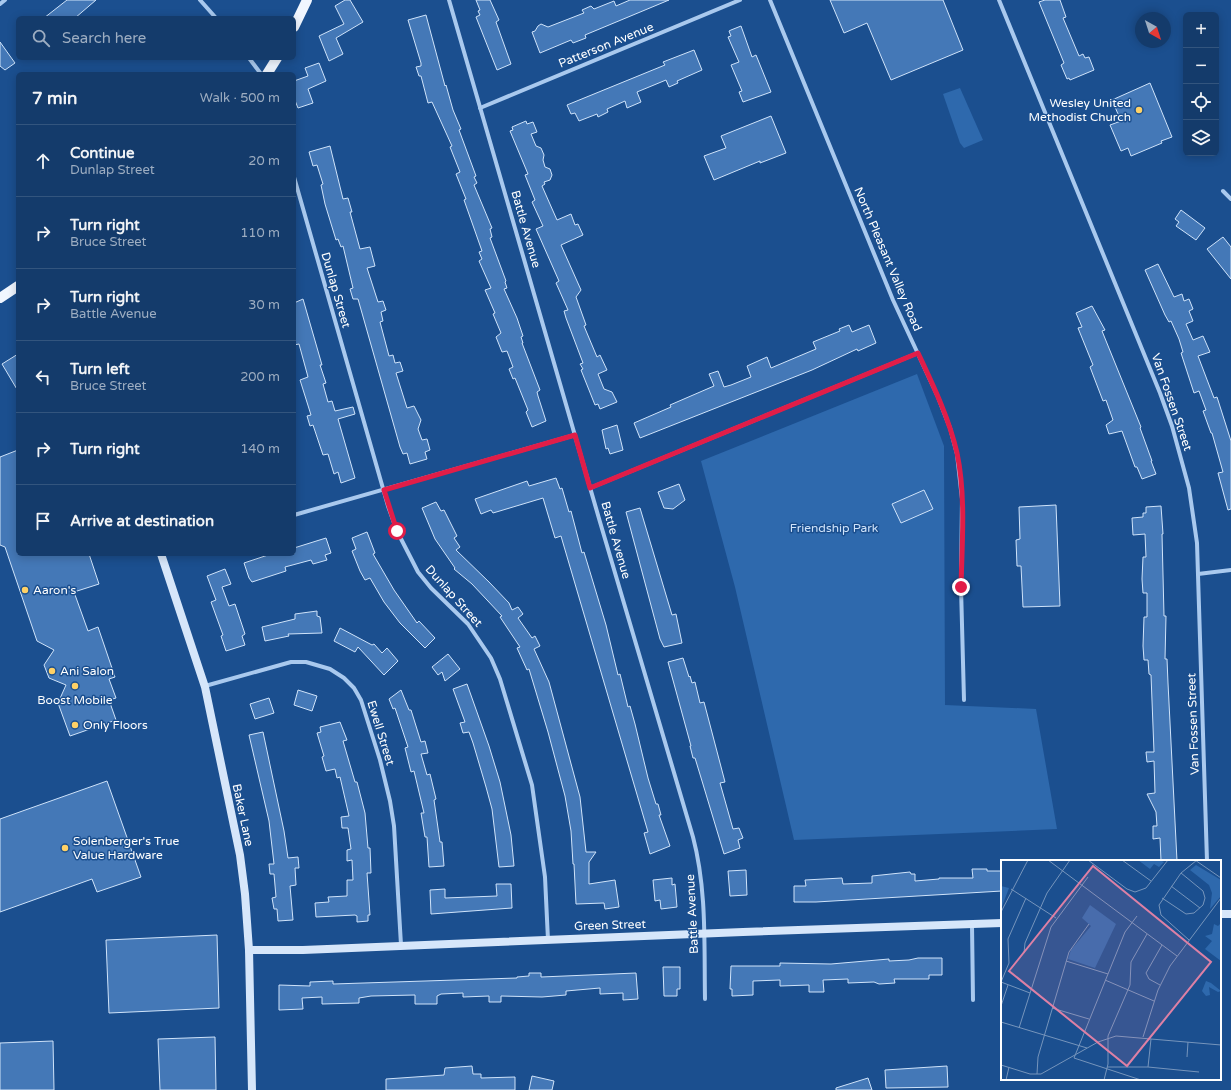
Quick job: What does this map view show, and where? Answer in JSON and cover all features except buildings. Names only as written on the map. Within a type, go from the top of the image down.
[{"type":"main road","points":[[296,23],[307,0]]},
{"type":"main road","points":[[268,72],[276,60]]},
{"type":"main road","points":[[0,298],[16,287]]},
{"type":"street","points":[[0,4],[5,0]]},
{"type":"street","points":[[200,0],[214,16]]},
{"type":"street","name":"Battle Avenue","points":[[449,0],[695,844],[701,870],[704,902],[704,999]]},
{"type":"street","name":"Patterson Avenue","points":[[480,108],[740,0]]},
{"type":"street","name":"North Pleasant Valley Road","points":[[770,0],[893,300],[938,397],[957,454],[962,517],[961,587],[964,700]]},
{"type":"street","name":"Van Fossen Street","points":[[999,0],[1117,284],[1172,426],[1193,508],[1198,574],[1207,860]]},
{"type":"street","points":[[250,60],[260,72]]},
{"type":"street","name":"Dunlap Street","points":[[296,184],[397,531],[418,572],[431,588],[468,624],[491,658],[500,679],[532,785],[545,878],[548,940]]},
{"type":"street","points":[[1223,191],[1231,199]]},
{"type":"street","points":[[590,488],[918,353]]},
{"type":"street","points":[[296,514],[575,435]]},
{"type":"street","name":"Baker Lane","points":[[163,556],[204,686],[241,862],[249,950],[252,1090]]},
{"type":"street","points":[[1198,574],[1231,570]]},
{"type":"street","name":"Ewell Street","points":[[204,686],[292,662],[306,662],[330,669],[344,678],[354,688],[361,700],[369,721],[390,801],[394,834],[401,945]]},
{"type":"street","name":"Green Street","points":[[249,950],[302,950],[1001,923]]},
{"type":"street","points":[[972,925],[973,1000]]},
{"type":"green space","points":[[960,88],[983,140],[964,148],[960,143],[943,94]]},
{"type":"green space","name":"Friendship Park","points":[[917,374],[944,446],[945,705],[1036,709],[1057,829],[794,840],[735,587],[701,461]]},
{"type":"place","name":"Wesley United Methodist Church","points":[[1139,110]]},
{"type":"place","name":"Aaron's","points":[[25,590]]},
{"type":"place","name":"Ani Salon","points":[[52,671]]},
{"type":"place","name":"Boost Mobile","points":[[75,686]]},
{"type":"place","name":"Only Floors","points":[[75,725]]},
{"type":"place","name":"Solenberger's True Value Hardware","points":[[65,848]]},
{"type":"route","points":[[397,531],[384,490],[575,435],[590,488],[918,353],[950,428],[957,454],[962,499],[961,587]]}]
